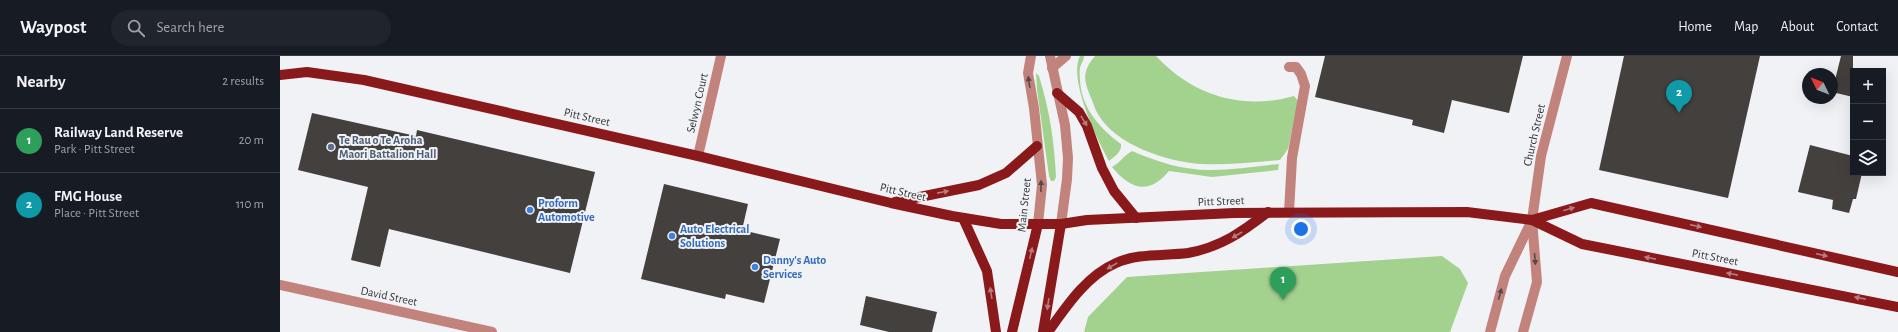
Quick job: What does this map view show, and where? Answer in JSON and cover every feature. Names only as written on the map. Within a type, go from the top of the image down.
[{"type":"main road","name":"Pitt Street","points":[[280,75],[307,72],[364,80],[698,156],[891,203],[963,218],[1010,225],[1061,224],[1087,220],[1268,212],[1467,212],[1532,220],[1582,244],[1898,306]]},
{"type":"main road","points":[[1057,93],[1079,112],[1087,126],[1102,168],[1114,191],[1136,218]]},
{"type":"main road","points":[[891,203],[979,185],[1006,173],[1037,146]]},
{"type":"main road","name":"Pitt Street","points":[[1532,220],[1591,203],[1898,272]]},
{"type":"main road","points":[[1048,332],[1083,287],[1115,263],[1130,258],[1187,253],[1220,244],[1240,234],[1268,212]]},
{"type":"main road","points":[[963,218],[987,271],[996,332]]},
{"type":"main road","name":"Main Street","points":[[1012,332],[1038,224]]},
{"type":"main road","points":[[1043,332],[1061,224]]},
{"type":"street","name":"Selwyn Court","points":[[698,156],[721,56]]},
{"type":"street","name":"Main Street","points":[[1031,56],[1028,73],[1042,185],[1038,224]]},
{"type":"street","points":[[1050,56],[1065,125],[1068,158],[1068,179],[1061,224]]},
{"type":"street","points":[[1052,68],[1066,56]]},
{"type":"street","name":"Church Street","points":[[1523,332],[1537,282],[1532,220],[1545,139],[1567,56]]},
{"type":"street","points":[[1289,67],[1296,67],[1301,74],[1305,86],[1292,158],[1289,212]]},
{"type":"street","name":"Church Street","points":[[1490,332],[1505,276],[1532,220]]},
{"type":"street","name":"David Street","points":[[280,285],[492,332]]},
{"type":"green space","points":[[1080,56],[1084,56],[1080,66],[1081,90],[1088,108],[1099,124],[1121,144],[1119,152],[1109,161],[1091,124],[1081,94],[1077,66]]},
{"type":"green space","points":[[1095,56],[1156,56],[1170,70],[1185,81],[1202,90],[1237,100],[1256,102],[1294,96],[1298,101],[1288,149],[1280,160],[1201,164],[1173,160],[1129,143],[1106,125],[1096,111],[1087,88],[1085,77],[1086,72]]},
{"type":"green space","points":[[1036,73],[1039,76],[1043,89],[1051,126],[1056,177],[1054,181],[1051,181],[1049,176]]},
{"type":"green space","points":[[1132,151],[1170,165],[1200,170],[1279,164],[1278,170],[1212,177],[1169,171],[1162,179],[1154,184],[1140,187],[1126,181],[1112,167]]},
{"type":"green space","points":[[1442,256],[1460,269],[1468,283],[1450,332],[1084,332],[1088,317],[1127,277]]},
{"type":"building","points":[[1325,56],[1523,56],[1509,113],[1452,100],[1444,133],[1412,125],[1413,120],[1315,97]]},
{"type":"building","points":[[1624,56],[1760,56],[1728,198],[1599,170]]},
{"type":"building","points":[[1841,56],[1853,56],[1853,68],[1850,68],[1850,96],[1838,93],[1838,68]]},
{"type":"building","points":[[312,113],[416,136],[417,130],[595,172],[570,273],[389,229],[380,267],[351,260],[368,187],[298,170]]},
{"type":"building","points":[[1810,145],[1850,155],[1850,176],[1861,176],[1856,199],[1853,199],[1849,213],[1832,209],[1833,200],[1798,192]]},
{"type":"building","points":[[664,184],[748,204],[742,230],[780,239],[764,303],[726,294],[725,299],[641,279]]},
{"type":"building","points":[[866,296],[937,312],[932,332],[889,332],[860,325]]},
{"type":"place","name":"FMG House","points":[[1679,113]]},
{"type":"place","name":"Te Rau o Te Aroha Maori Battalion Hall","points":[[331,147]]},
{"type":"place","name":"Proform Automotive","points":[[530,210]]},
{"type":"place","name":"Auto Electrical Solutions","points":[[672,236]]},
{"type":"place","name":"Danny's Auto Services","points":[[755,267]]},
{"type":"place","name":"Railway Land Reserve","points":[[1283,300]]}]
